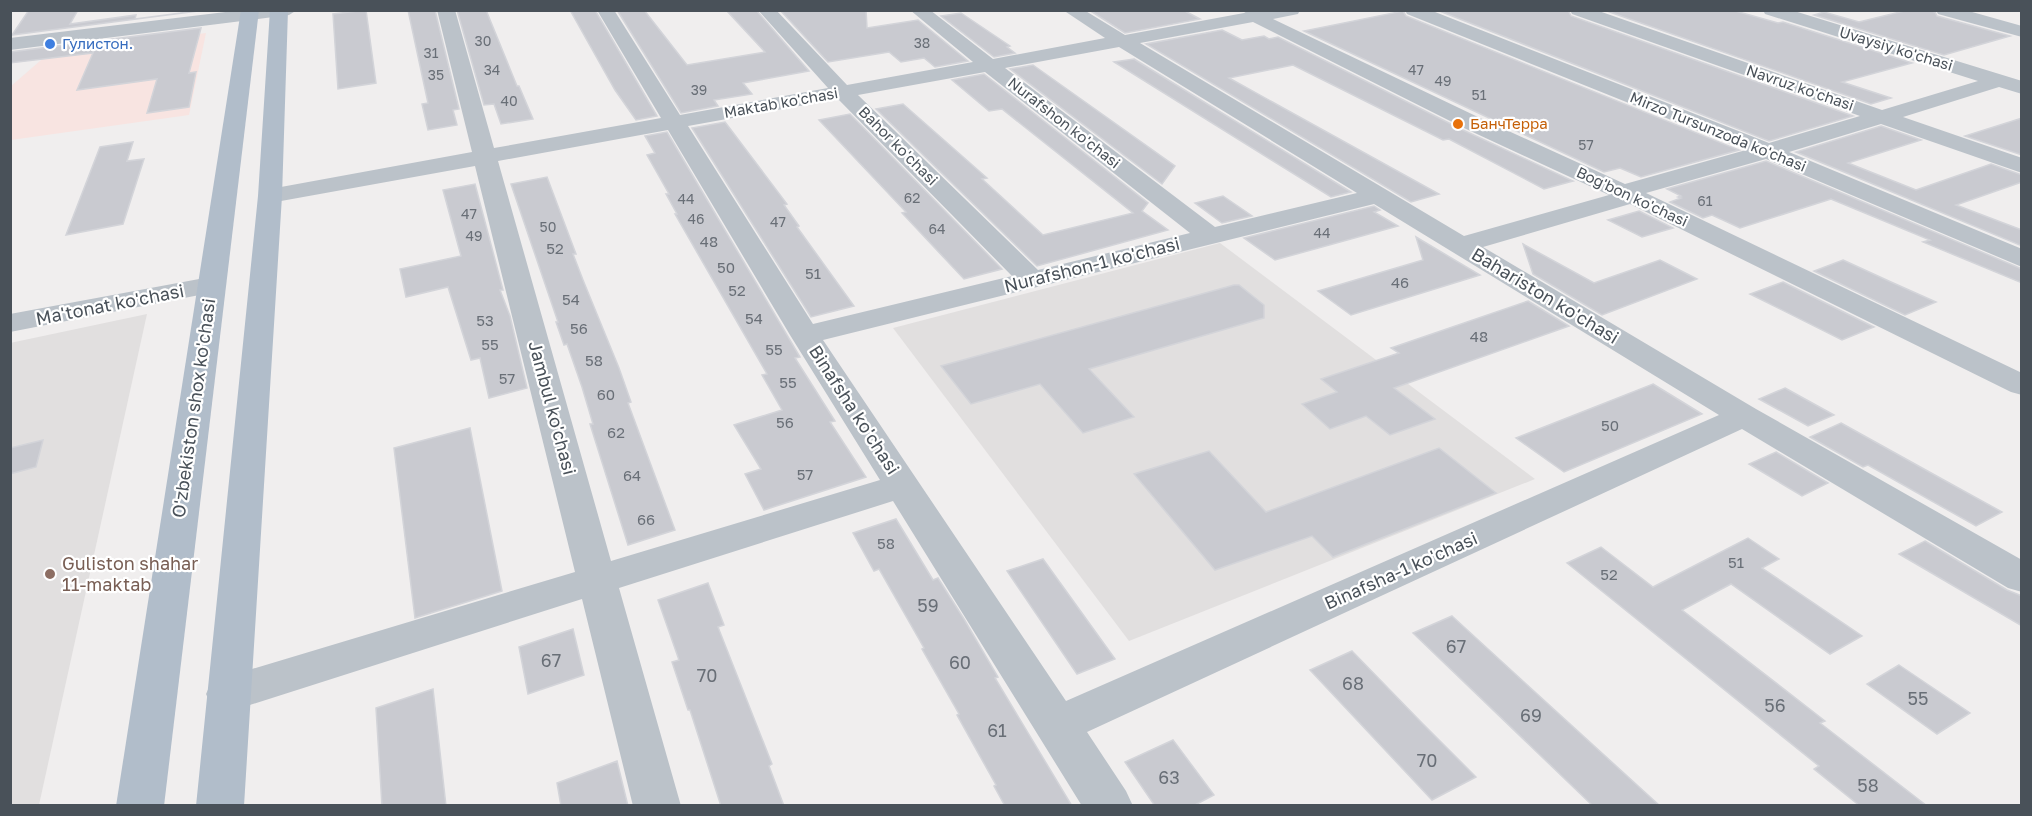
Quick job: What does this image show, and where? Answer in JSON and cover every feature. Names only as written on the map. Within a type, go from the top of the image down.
[{"type":"main road","points":[[219,806],[270,196],[269,12]]},
{"type":"main road","name":"O'zbekiston shox ko'chasi","points":[[140,806],[210,285],[269,12]]},
{"type":"street","name":"Jambul ko'chasi","points":[[446,10],[657,806]]},
{"type":"street","name":"Binafsha ko'chasi","points":[[605,10],[805,335],[1109,806]]},
{"type":"street","name":"Bahor ko'chasi","points":[[766,10],[843,92],[1032,280]]},
{"type":"street","name":"Nurafshon ko'chasi","points":[[918,10],[1210,236]]},
{"type":"street","name":"Bahariston ko'chasi","points":[[1071,10],[1744,416],[2022,578]]},
{"type":"street","name":"Maktab ko'chasi","points":[[270,196],[1121,41],[1249,14],[1292,10]]},
{"type":"street","name":"Mirzo Tursunzoda ko'chasi","points":[[1413,10],[1768,151],[2022,259]]},
{"type":"street","name":"Navruz ko'chasi","points":[[1578,10],[2022,166]]},
{"type":"street","name":"Uvaysiy ko'chasi","points":[[1771,10],[2022,87]]},
{"type":"street","points":[[1944,10],[2022,32]]},
{"type":"street","points":[[10,44],[269,12]]},
{"type":"street","name":"Bog'bon ko'chasi","points":[[1249,14],[2022,385]]},
{"type":"street","points":[[1461,245],[1999,81]]},
{"type":"street","name":"Nurafshon-1 ko'chasi","points":[[805,335],[1379,195]]},
{"type":"street","name":"Ma'tonat ko'chasi","points":[[10,323],[210,285]]},
{"type":"street","name":"Binafsha-1 ko'chasi","points":[[1058,725],[1744,416]]},
{"type":"street","points":[[228,694],[903,485]]},
{"type":"shaded area","points":[[206,33],[189,115],[11,140],[10,87],[48,54]]},
{"type":"shaded area","points":[[1220,243],[1535,479],[1129,641],[893,328]]},
{"type":"shaded area","name":"Guliston shahar 11-maktab","points":[[147,314],[39,805],[11,805],[10,343]]},
{"type":"building","points":[[29,10],[78,10],[70,24],[136,15],[135,19],[181,13],[181,10],[206,10],[12,35]]},
{"type":"building","points":[[366,10],[376,83],[338,89],[333,14]]},
{"type":"building","points":[[408,10],[435,10],[459,109],[453,110],[457,125],[428,130],[422,104],[428,103]]},
{"type":"building","points":[[457,10],[486,10],[533,119],[501,124],[494,104],[484,105]]},
{"type":"building","points":[[570,10],[595,10],[657,116],[636,120],[615,90]]},
{"type":"building","points":[[617,10],[644,10],[687,65],[765,52],[726,10],[756,10],[809,71],[743,83],[752,94],[714,100],[718,106],[681,113]]},
{"type":"building","points":[[780,10],[866,10],[867,28],[918,20],[968,61],[935,67],[924,58],[901,62],[889,52],[828,62]]},
{"type":"building","points":[[1089,10],[1183,10],[1200,19],[1125,33]]},
{"type":"building","points":[[1437,10],[1568,10],[1571,16],[1853,116],[1769,141]]},
{"type":"building","points":[[1604,10],[1732,10],[1778,23],[1783,22],[1912,63],[1842,82],[1891,98],[1871,104]]},
{"type":"building","points":[[1908,10],[1928,10],[1935,12],[1937,16],[2010,36],[1944,55],[1814,15],[1824,12],[1859,22]]},
{"type":"building","points":[[1403,11],[1406,16],[1739,150],[1641,177],[1620,168],[1604,172],[1304,31]]},
{"type":"building","points":[[961,13],[1010,46],[1007,47],[1015,53],[994,57],[941,16]]},
{"type":"building","points":[[201,28],[189,73],[196,72],[189,107],[147,113],[157,79],[77,90],[93,53],[10,63],[10,52]]},
{"type":"building","points":[[1222,30],[1242,40],[1264,36],[1269,39],[1278,37],[1463,130],[1573,181],[1544,189],[1449,139],[1443,140],[1293,65],[1229,78],[1439,194],[1411,202],[1146,44]]},
{"type":"building","points":[[1134,59],[1351,192],[1331,197],[1114,62]]},
{"type":"building","points":[[1033,65],[1175,166],[1162,184],[1010,69]]},
{"type":"building","points":[[984,74],[1148,203],[1142,211],[1168,230],[1037,266],[876,109],[903,104],[987,178],[982,179],[1043,235],[1133,213],[1002,109],[989,111],[952,80]]},
{"type":"building","points":[[850,114],[1002,269],[964,279],[902,213],[906,212],[819,120]]},
{"type":"building","points":[[2022,118],[2022,155],[1965,136]]},
{"type":"building","points":[[725,122],[787,204],[784,205],[799,226],[797,227],[854,306],[811,317],[692,128]]},
{"type":"building","points":[[1881,126],[1921,140],[1848,163],[1916,190],[1991,164],[2022,175],[2022,182],[1956,205],[2022,230],[2022,246],[1796,152]]},
{"type":"building","points":[[667,132],[800,357],[795,358],[835,421],[830,422],[866,477],[764,510],[745,474],[761,469],[734,425],[782,410],[762,375],[767,374],[675,214],[677,214],[666,194],[669,194],[647,155],[655,153],[645,136]]},
{"type":"building","points":[[133,142],[127,161],[144,159],[123,224],[66,235],[100,147]]},
{"type":"building","points":[[1766,161],[2022,269],[2022,283],[1923,242],[1930,240],[1831,199],[1740,228],[1712,215],[1703,218],[1670,202],[1681,196],[1667,189]]},
{"type":"building","points":[[547,177],[576,254],[573,254],[619,368],[631,402],[628,403],[675,530],[628,545],[590,424],[593,424],[582,387],[567,344],[564,345],[511,184]]},
{"type":"building","points":[[475,184],[503,290],[500,290],[510,316],[527,388],[489,398],[480,358],[471,360],[448,287],[406,297],[400,269],[461,256],[443,190]]},
{"type":"building","points":[[1223,196],[1252,216],[1222,223],[1195,203]]},
{"type":"building","points":[[1374,206],[1380,210],[1374,212],[1398,226],[1275,260],[1244,238]]},
{"type":"building","points":[[1639,211],[1673,228],[1642,237],[1608,220]]},
{"type":"building","points":[[1416,237],[1480,275],[1351,315],[1318,291],[1423,260]]},
{"type":"building","points":[[1523,244],[1594,283],[1660,260],[1697,279],[1602,315],[1533,274]]},
{"type":"building","points":[[1843,260],[1936,302],[1905,315],[1814,271]]},
{"type":"building","points":[[1783,282],[1874,327],[1842,340],[1750,294]]},
{"type":"building","points":[[1239,285],[1264,305],[1264,318],[1089,369],[1134,417],[1083,433],[1040,384],[971,404],[941,366]]},
{"type":"building","points":[[1528,301],[1569,326],[1394,388],[1435,419],[1390,435],[1366,416],[1330,429],[1302,404],[1337,392],[1321,379],[1399,353],[1391,348]]},
{"type":"building","points":[[1653,384],[1702,414],[1564,472],[1516,438]]},
{"type":"building","points":[[1785,388],[1834,415],[1808,426],[1759,399]]},
{"type":"building","points":[[1841,423],[2002,512],[1976,526],[1868,465],[1863,467],[1810,437]]},
{"type":"building","points":[[470,428],[502,591],[415,618],[394,448]]},
{"type":"building","points":[[43,440],[36,467],[10,474],[10,448]]},
{"type":"building","points":[[1439,448],[1496,493],[1333,557],[1312,536],[1215,570],[1134,474],[1209,451],[1266,512]]},
{"type":"building","points":[[1776,452],[1828,483],[1802,496],[1749,464]]},
{"type":"building","points":[[896,519],[933,580],[938,578],[964,619],[998,677],[995,678],[1072,806],[1005,806],[994,786],[996,785],[957,715],[959,714],[922,649],[924,648],[879,569],[874,571],[853,533]]},
{"type":"building","points":[[1748,538],[1779,559],[1762,568],[1862,636],[1830,654],[1731,584],[1682,610],[1825,721],[1820,723],[1927,806],[1860,806],[1814,769],[1819,766],[1567,563],[1601,547],[1653,587]]},
{"type":"building","points":[[1925,541],[2007,590],[2022,596],[2022,626],[1899,554]]},
{"type":"building","points":[[1043,559],[1115,659],[1077,674],[1007,571]]},
{"type":"building","points":[[708,583],[724,625],[718,627],[772,764],[769,766],[784,806],[721,806],[690,710],[688,710],[672,662],[679,660],[658,600]]},
{"type":"building","points":[[1452,616],[1660,806],[1593,806],[1413,633]]},
{"type":"building","points":[[573,629],[584,675],[528,694],[519,647]]},
{"type":"building","points":[[1352,651],[1476,777],[1432,800],[1310,670]]},
{"type":"building","points":[[1899,665],[1970,713],[1937,734],[1867,684]]},
{"type":"building","points":[[433,689],[446,806],[382,806],[376,708]]},
{"type":"building","points":[[1173,740],[1214,795],[1193,806],[1155,806],[1125,762]]},
{"type":"building","points":[[617,761],[628,806],[561,806],[557,783]]},
{"type":"place","name":"Гулистон.","points":[[50,44]]},
{"type":"place","name":"БанчТерра","points":[[1458,124]]},
{"type":"place","name":"Guliston shahar 11-maktab","points":[[50,574]]}]
